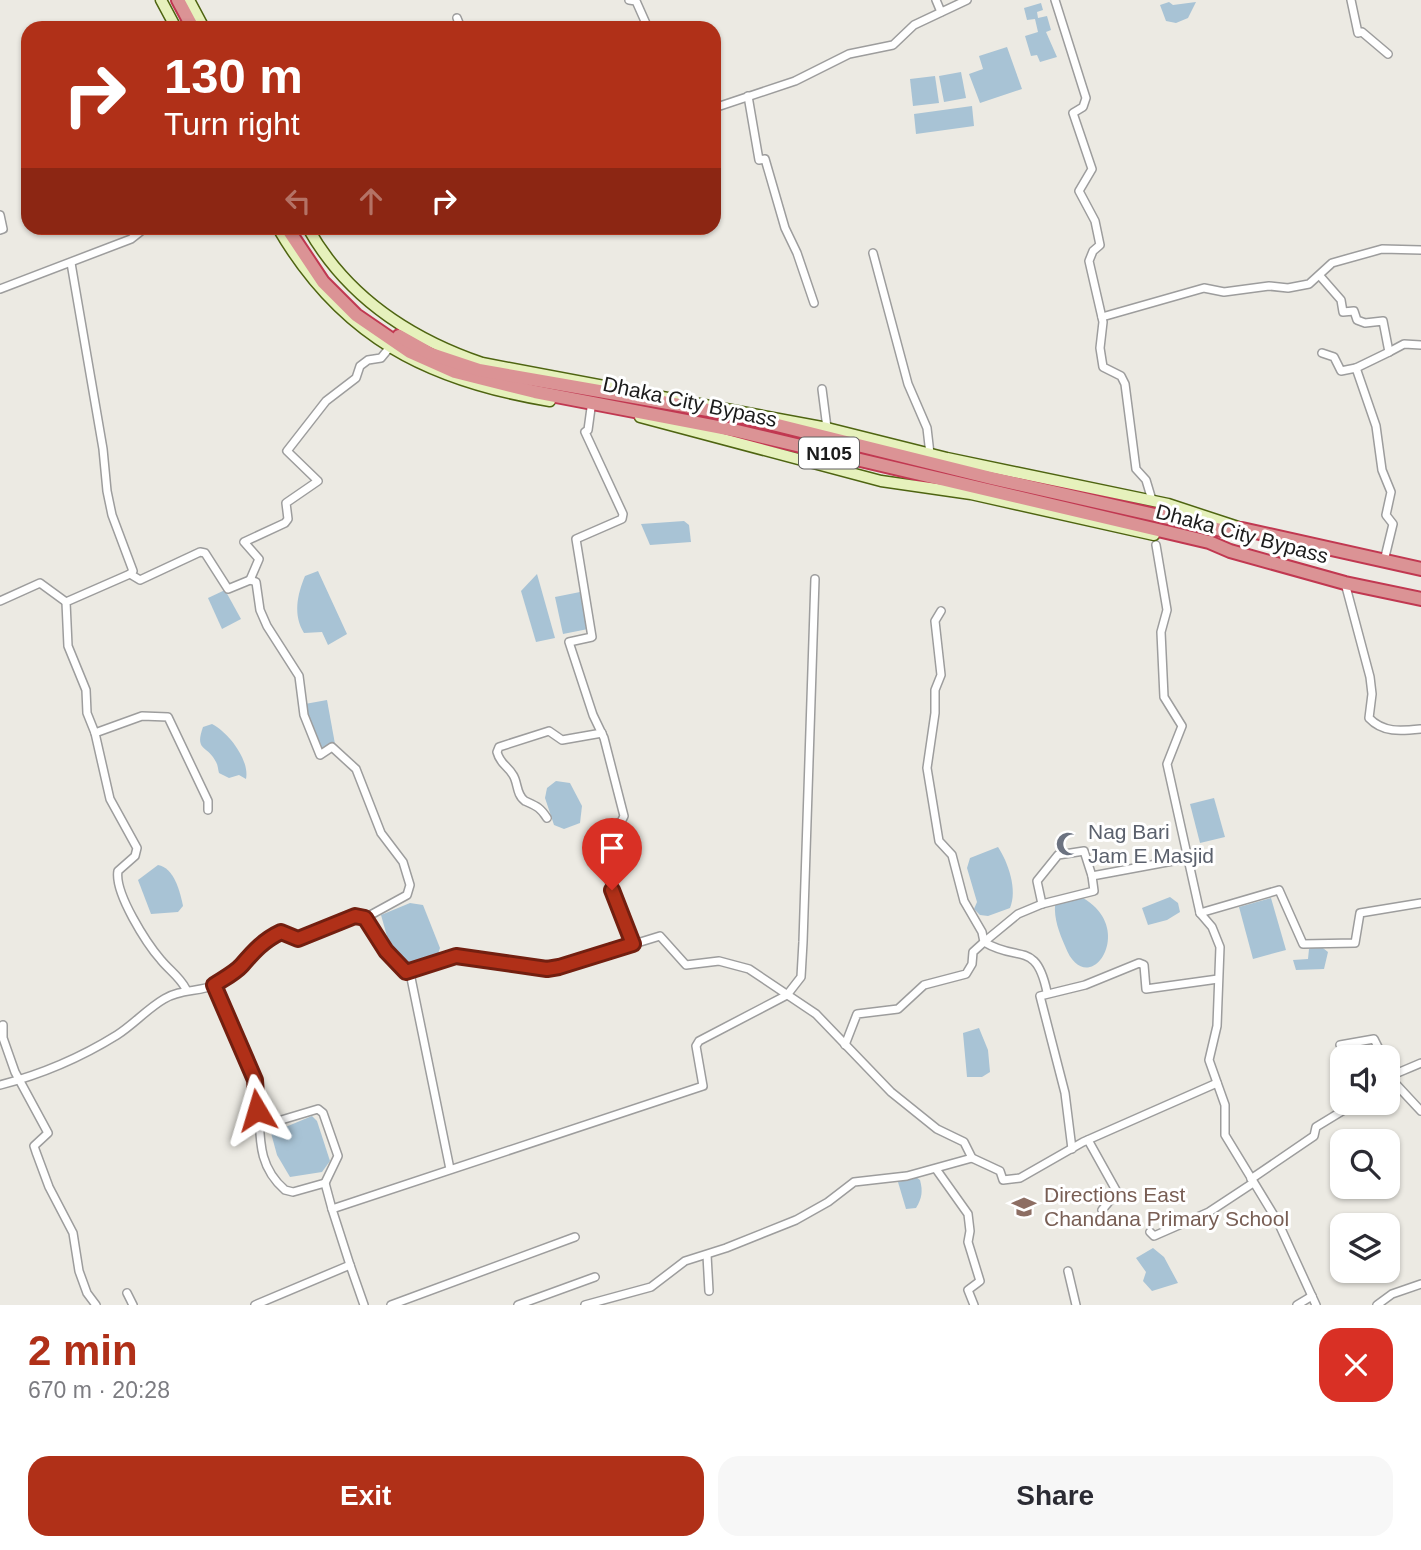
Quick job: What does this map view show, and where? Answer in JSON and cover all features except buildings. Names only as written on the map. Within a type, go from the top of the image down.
[{"type":"highway","points":[[170,0],[180,21]]},
{"type":"highway","points":[[178,0],[189,21]]},
{"type":"highway","name":"Dhaka City Bypass","points":[[292,235],[323,282],[356,315],[410,352],[455,372],[536,392],[733,430],[1209,542],[1226,550],[1345,583],[1421,598]]},
{"type":"highway","name":"Dhaka City Bypass","points":[[302,235],[329,275],[363,310],[415,346],[458,364],[537,381],[737,415],[991,478],[1221,530],[1242,529],[1421,569]]},
{"type":"main road","points":[[161,0],[172,21]]},
{"type":"main road","points":[[189,0],[200,21]]},
{"type":"main road","points":[[283,235],[320,287],[352,320],[390,347],[426,368],[453,379],[638,416],[881,481],[971,494],[1226,550]]},
{"type":"main road","points":[[312,235],[326,257],[368,302],[418,337],[461,356],[537,374],[827,428],[930,454],[1152,500],[1195,511],[1242,529]]},
{"type":"street","points":[[629,0],[636,1],[645,21]]},
{"type":"street","points":[[936,0],[940,12]]},
{"type":"street","points":[[721,106],[795,81],[849,54],[893,45],[914,25],[967,0]]},
{"type":"street","points":[[1055,0],[1086,98],[1083,107],[1073,113],[1092,169],[1079,191],[1096,221],[1100,245],[1093,251],[1089,261],[1102,317],[1103,367],[1121,376],[1125,384],[1136,470],[1146,480],[1152,500]]},
{"type":"street","points":[[1351,0],[1358,33],[1363,32],[1388,54]]},
{"type":"street","points":[[748,96],[759,160],[765,159],[785,228],[797,253],[814,303]]},
{"type":"street","points":[[0,215],[3,229],[0,230]]},
{"type":"street","points":[[0,289],[71,264],[136,235]]},
{"type":"street","points":[[1102,317],[1204,288],[1224,292],[1309,284],[1332,263],[1382,249],[1421,250]]},
{"type":"street","points":[[873,253],[908,384],[927,428],[930,454]]},
{"type":"street","points":[[66,602],[133,571],[112,515],[107,491],[103,449],[71,264]]},
{"type":"street","points":[[1320,276],[1341,300],[1343,312],[1354,311],[1357,320],[1365,323],[1383,321],[1390,352]]},
{"type":"street","points":[[1322,353],[1334,357],[1341,371],[1356,368],[1404,344],[1421,345]]},
{"type":"street","points":[[250,580],[259,559],[244,542],[285,523],[288,519],[286,503],[318,481],[287,451],[327,401],[356,378],[360,366],[368,360],[381,358],[390,347]]},
{"type":"street","points":[[1356,368],[1376,426],[1381,464],[1391,492],[1386,515],[1392,524],[1392,536],[1384,562]]},
{"type":"street","points":[[822,390],[827,428]]},
{"type":"street","points":[[591,408],[588,430],[585,432],[623,514],[622,519],[576,539],[592,637],[569,642],[601,733],[624,816],[621,822],[596,830],[604,868],[633,944]]},
{"type":"street","points":[[1156,545],[1167,610],[1161,632],[1164,697],[1181,719],[1182,726],[1167,764],[1200,913],[1212,927],[1220,947],[1217,1026],[1209,1060],[1225,1105],[1225,1135],[1278,1222],[1316,1305]]},
{"type":"street","points":[[0,1085],[56,1069],[119,1034],[165,998],[186,989],[214,985],[241,967],[249,955],[271,936],[281,932],[298,939],[355,916],[365,918],[407,895],[407,873],[381,833],[349,760],[332,747],[320,755],[304,715],[299,676],[267,626],[260,610],[256,582],[250,580],[228,589],[205,553],[200,552],[140,580],[130,574]]},
{"type":"street","points":[[332,1209],[703,1086],[696,1046],[699,1041],[787,995],[801,976],[815,579]]},
{"type":"street","points":[[0,601],[40,583],[66,602]]},
{"type":"street","points":[[1345,583],[1370,677],[1372,694],[1368,702],[1369,718],[1377,727],[1394,731],[1421,729]]},
{"type":"street","points":[[66,602],[68,646],[82,676],[88,713],[110,799],[137,848],[135,856],[118,872],[118,885],[152,948],[180,978],[186,989]]},
{"type":"street","points":[[941,611],[935,621],[941,676],[935,690],[935,713],[927,768],[939,841],[951,855],[964,901],[982,932],[984,942],[996,949],[1020,953],[1037,961],[1043,970],[1047,992]]},
{"type":"street","points":[[95,733],[142,716],[168,717],[208,801],[208,810]]},
{"type":"street","points":[[547,818],[539,807],[525,800],[518,791],[513,775],[501,765],[497,752],[499,747],[549,730],[562,740],[601,733]]},
{"type":"street","points":[[845,1045],[857,1014],[898,1009],[923,985],[966,974],[972,964],[973,952],[1018,914],[1042,904],[1094,891],[1084,851],[1058,855],[1037,881],[1042,904]]},
{"type":"street","points":[[1092,876],[1189,858]]},
{"type":"street","points":[[1200,913],[1279,890],[1303,944],[1355,943],[1360,913],[1421,903]]},
{"type":"street","points":[[365,918],[386,951],[402,969],[410,973]]},
{"type":"street","points":[[410,973],[445,957],[456,956],[547,969],[660,936],[686,965],[719,961],[749,969],[816,1014],[891,1093],[937,1129],[964,1142],[972,1158],[1000,1171],[1003,1180],[1020,1178],[1088,1140],[1217,1083]]},
{"type":"street","points":[[1072,1149],[1065,1093],[1041,996],[1047,992],[1085,985],[1139,962],[1144,965],[1146,989],[1218,979]]},
{"type":"street","points":[[410,973],[450,1169]]},
{"type":"street","points":[[214,985],[255,1080],[258,1127],[265,1166],[285,1190],[293,1192],[325,1183]]},
{"type":"street","points":[[3,1025],[3,1038],[19,1080],[48,1133],[34,1146],[48,1187],[73,1233],[79,1271],[87,1293],[96,1305]]},
{"type":"street","points":[[1340,1045],[1374,1039],[1377,1045]]},
{"type":"street","points":[[1400,1075],[1421,1063]]},
{"type":"street","points":[[1400,1089],[1421,1111]]},
{"type":"street","points":[[258,1127],[318,1109],[323,1113],[338,1156],[325,1183],[364,1305]]},
{"type":"street","points":[[1150,1232],[1154,1236],[1209,1212],[1314,1136],[1316,1127],[1336,1115]]},
{"type":"street","points":[[1088,1140],[1117,1192],[1102,1210]]},
{"type":"street","points":[[585,1305],[651,1287],[685,1261],[796,1220],[828,1202],[854,1182],[907,1176],[972,1158]]},
{"type":"street","points":[[936,1169],[968,1214],[971,1231],[968,1242],[980,1281],[968,1290],[974,1305]]},
{"type":"street","points":[[391,1305],[575,1237]]},
{"type":"street","points":[[707,1255],[709,1291]]},
{"type":"street","points":[[255,1305],[350,1265]]},
{"type":"street","points":[[1068,1271],[1076,1305]]},
{"type":"street","points":[[518,1305],[595,1277]]},
{"type":"street","points":[[1377,1305],[1392,1294],[1421,1284]]},
{"type":"street","points":[[127,1293],[133,1305]]},
{"type":"street","points":[[1297,1305],[1312,1296]]},
{"type":"water","points":[[1169,2],[1173,5],[1196,2],[1188,18],[1176,23],[1166,21],[1160,5]]},
{"type":"water","points":[[1041,3],[1043,10],[1037,12],[1038,18],[1047,16],[1051,30],[1046,32],[1057,57],[1040,62],[1037,55],[1031,56],[1025,36],[1038,32],[1035,19],[1027,20],[1024,8]]},
{"type":"water","points":[[1007,47],[1022,89],[980,103],[969,74],[983,69],[979,56]]},
{"type":"water","points":[[961,72],[966,98],[944,102],[939,76]]},
{"type":"water","points":[[935,76],[939,103],[913,106],[910,79]]},
{"type":"water","points":[[972,106],[974,126],[916,134],[914,114]]},
{"type":"water","points":[[684,521],[689,525],[691,542],[650,545],[641,524]]},
{"type":"water","points":[[318,571],[347,634],[328,645],[322,632],[304,633],[297,612],[305,576]]},
{"type":"water","points":[[537,574],[555,638],[536,642],[521,591]]},
{"type":"water","points":[[225,590],[241,619],[222,629],[208,598]]},
{"type":"water","points":[[580,592],[588,629],[563,634],[555,597]]},
{"type":"water","points":[[327,700],[335,744],[322,751],[313,738],[305,704]]},
{"type":"water","points":[[212,724],[225,733],[241,755],[246,779],[239,775],[229,778],[219,773],[217,763],[201,745],[203,727]]},
{"type":"water","points":[[556,781],[570,783],[582,806],[580,823],[564,829],[554,825],[545,798],[547,788]]},
{"type":"water","points":[[1214,798],[1225,837],[1200,843],[1190,804]]},
{"type":"water","points":[[998,847],[1011,876],[1012,901],[1010,908],[988,916],[980,915],[974,909],[977,902],[967,868],[970,858]]},
{"type":"water","points":[[158,865],[164,867],[175,881],[183,906],[178,912],[151,914],[138,880]]},
{"type":"water","points":[[1170,897],[1178,903],[1180,912],[1167,920],[1148,925],[1142,908]]},
{"type":"water","points":[[1083,898],[1099,912],[1107,927],[1108,943],[1103,956],[1095,965],[1085,967],[1074,962],[1065,946],[1055,910],[1055,904]]},
{"type":"water","points":[[1271,898],[1286,950],[1253,959],[1239,907]]},
{"type":"water","points":[[410,903],[423,905],[440,948],[437,957],[406,966],[392,954],[381,915]]},
{"type":"water","points":[[1319,945],[1328,952],[1324,969],[1296,970],[1293,960],[1308,959],[1309,949]]},
{"type":"water","points":[[979,1028],[988,1050],[990,1072],[982,1077],[967,1077],[963,1033]]},
{"type":"water","points":[[312,1116],[317,1121],[330,1161],[322,1172],[290,1177],[277,1155],[271,1133]]},
{"type":"water","points":[[916,1177],[921,1184],[921,1198],[916,1208],[906,1209],[898,1182]]},
{"type":"water","points":[[1153,1248],[1164,1257],[1178,1283],[1152,1291],[1143,1281],[1146,1272],[1136,1258]]},
{"type":"place","name":"Nag Bari Jam E Masjid","points":[[1068,844]]},
{"type":"place","name":"Directions East Chandana Primary School","points":[[1024,1207]]},
{"type":"route","points":[[257,1110],[255,1080],[214,985],[241,967],[249,955],[271,936],[281,932],[298,939],[355,916],[365,918],[374,927],[386,951],[406,972],[410,973],[445,957],[456,956],[547,969],[633,944],[612,890]]}]
